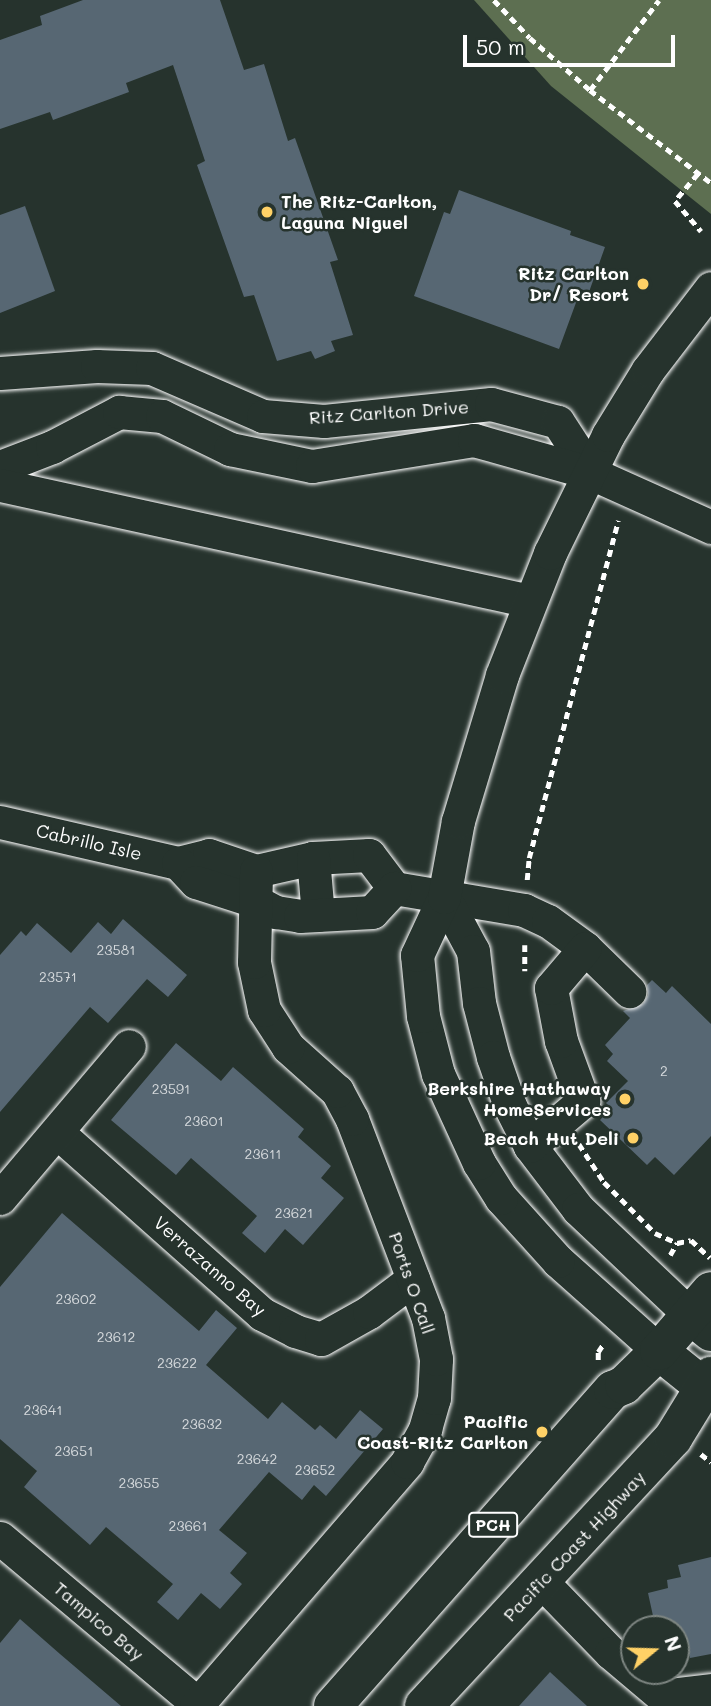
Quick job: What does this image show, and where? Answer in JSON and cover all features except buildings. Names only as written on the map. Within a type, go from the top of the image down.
[{"type":"main road","name":"PCH","points":[[333,1706],[613,1390],[625,1385],[659,1351],[704,1313]]},
{"type":"main road","points":[[659,1351],[708,1385]]},
{"type":"main road","name":"Pacific Coast Highway","points":[[424,1706],[673,1438],[708,1385]]},
{"type":"street","points":[[659,1351],[558,1261],[501,1198],[479,1163],[438,1074],[422,1016],[417,956],[444,897],[458,821],[502,675],[530,601],[608,435],[648,370],[711,288]]},
{"type":"street","name":"Ritz Carlton Drive","points":[[0,373],[97,366],[152,368],[263,416],[324,421],[491,404],[558,422],[590,473]]},
{"type":"street","name":"Ritz Carlton Drive","points":[[0,467],[52,447],[119,412],[162,416],[230,449],[312,466],[474,440],[590,473]]},
{"type":"street","points":[[590,473],[711,527]]},
{"type":"street","points":[[0,485],[530,601]]},
{"type":"street","name":"Cabrillo Isle","points":[[0,822],[178,863],[209,855],[256,886],[276,912],[318,915],[372,912],[394,888]]},
{"type":"street","points":[[256,886],[313,858],[369,855],[394,888],[524,909],[548,921],[585,948],[629,991]]},
{"type":"street","points":[[313,858],[318,915]]},
{"type":"street","name":"Ports O Call","points":[[197,1705],[407,1462],[425,1429],[434,1398],[436,1359],[428,1318],[352,1119],[337,1091],[288,1047],[264,1010],[254,962],[256,886]]},
{"type":"street","points":[[444,897],[473,951],[479,1003],[493,1057],[510,1106],[530,1146],[578,1209],[704,1313]]},
{"type":"street","points":[[530,1146],[583,1101],[561,1041],[551,988],[585,948]]},
{"type":"street","points":[[0,1198],[130,1046]]},
{"type":"street","name":"Verrazanno Bay","points":[[57,1132],[262,1314],[295,1331],[321,1339],[369,1312],[413,1279]]},
{"type":"street","name":"Tampico Bay","points":[[0,1538],[197,1705]]},
{"type":"street","points":[[541,1581],[611,1653],[662,1696],[711,1689]]},
{"type":"path","points":[[494,0],[530,38],[590,90],[711,183]]},
{"type":"path","points":[[590,90],[659,0]]},
{"type":"path","points":[[698,174],[675,201],[701,231]]},
{"type":"green space","points":[[474,0],[711,0],[711,214],[551,86]]},
{"type":"place","name":"The Ritz-Carlton, Laguna Niguel","points":[[267,212]]},
{"type":"place","name":"Ritz Carlton Dr/ Resort","points":[[643,284]]},
{"type":"place","name":"Berkshire Hathaway HomeServices","points":[[625,1099]]},
{"type":"place","name":"Beach Hut Deli","points":[[633,1138]]},
{"type":"place","name":"Pacific Coast-Ritz Carlton","points":[[542,1432]]}]
